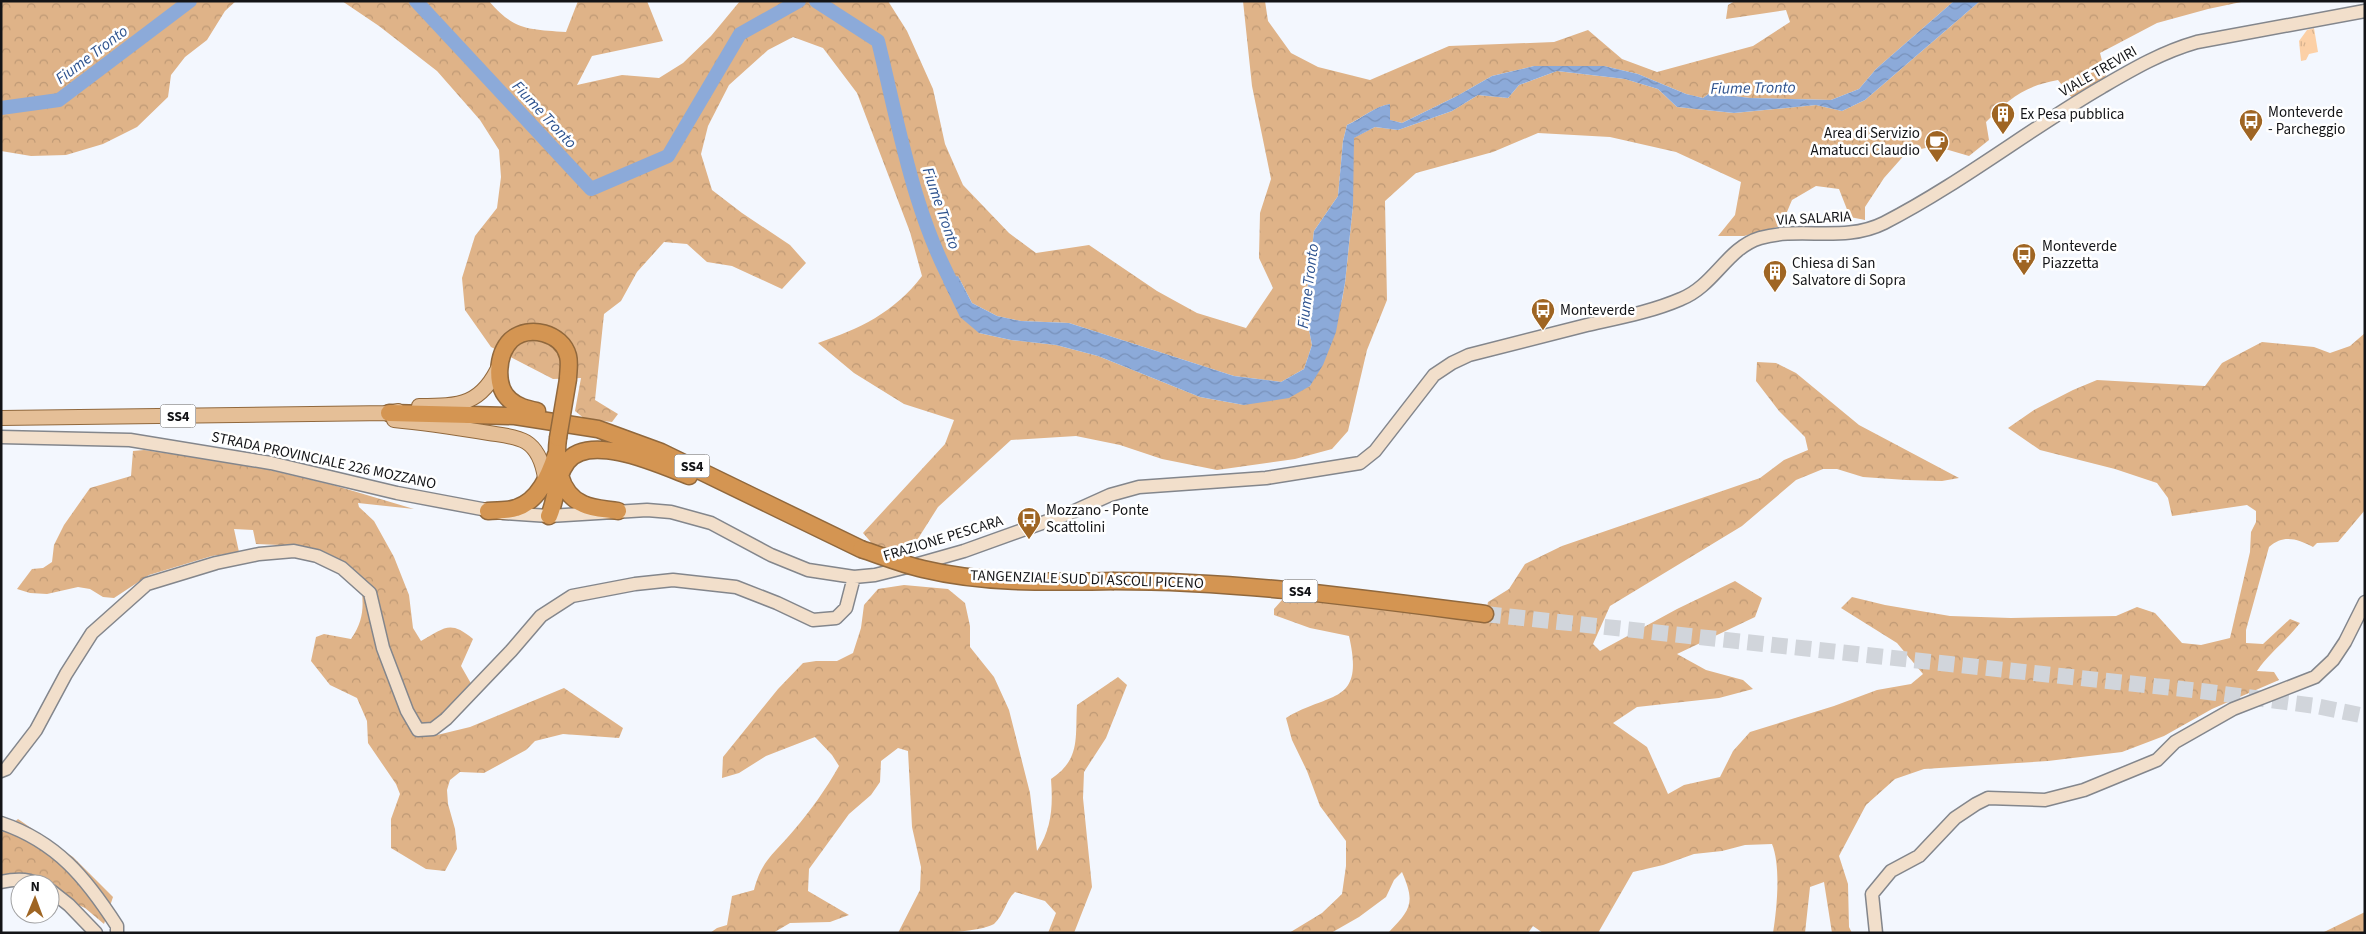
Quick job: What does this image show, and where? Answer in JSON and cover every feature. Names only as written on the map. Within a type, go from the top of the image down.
[{"type":"highway","points":[[549,516],[554,505],[552,477],[557,445],[568,379],[569,366],[566,351],[552,336],[540,333],[530,332],[511,340],[506,347],[500,364],[502,387],[508,399],[521,407],[566,416],[598,429]]},
{"type":"highway","name":"TANGENZIALE SUD DI ASCOLI PICENO","points":[[389,413],[515,416],[598,429],[661,452],[861,549],[923,569],[974,578],[1058,582],[1198,582],[1264,587],[1485,614]]},
{"type":"highway","points":[[488,511],[509,510],[527,503],[574,455],[583,451],[609,451],[653,462],[747,500],[783,511]]},
{"type":"highway","points":[[552,477],[574,499],[584,504],[618,511]]},
{"type":"main road","points":[[389,413],[416,406],[447,406],[470,401],[488,386],[500,364]]},
{"type":"main road","points":[[354,413],[508,436],[526,442],[536,452],[552,477]]},
{"type":"main road","name":"SS4","points":[[1,418],[389,413]]},
{"type":"street","name":"VIALE TREVIRI","points":[[1876,226],[1943,189],[2071,105],[2143,63],[2173,48],[2196,42],[2364,11]]},
{"type":"street","name":"VIA SALARIA","points":[[1542,336],[1639,313],[1682,299],[1708,282],[1734,253],[1747,243],[1762,238],[1781,235],[1838,235],[1876,226]]},
{"type":"street","name":"FRAZIONE PESCARA","points":[[549,516],[660,510],[685,514],[711,523],[771,555],[808,570],[854,577],[875,575],[964,551],[1070,513],[1110,495],[1139,487],[1266,478],[1360,462],[1375,451],[1434,375],[1468,355],[1542,336]]},
{"type":"street","name":"STRADA PROVINCIALE 226 MOZZANO","points":[[1,437],[130,440],[271,463],[397,493],[488,511],[549,516]]},
{"type":"street","points":[[1,771],[6,769],[36,730],[66,674],[92,634],[146,584],[216,563],[259,554],[294,551],[317,556],[342,568],[370,593],[383,648],[407,711],[418,730],[433,729],[446,719],[511,651],[541,616],[572,596],[635,584],[674,580],[736,587],[778,603],[813,620],[836,618],[846,608],[854,577]]},
{"type":"street","points":[[1876,933],[1872,894],[1891,871],[1919,856],[1962,813],[1988,798],[2045,800],[2084,790],[2157,760],[2175,742],[2234,709],[2315,677],[2333,660],[2345,642],[2365,602]]},
{"type":"street","points":[[1,823],[56,851],[88,885],[117,926],[117,933]]},
{"type":"street","points":[[60,898],[96,933]]},
{"type":"green space","points":[[1,1],[236,1],[225,11],[207,40],[185,57],[171,75],[168,97],[137,127],[103,144],[66,155],[31,156],[1,151]]},
{"type":"green space","points":[[342,1],[489,1],[507,18],[523,27],[566,32],[578,1],[647,1],[663,41],[592,56],[577,85],[622,75],[659,78],[683,63],[711,36],[740,1],[888,1],[907,31],[933,89],[945,144],[963,185],[1009,233],[1036,253],[1089,245],[1157,291],[1197,313],[1246,328],[1273,288],[1259,258],[1260,213],[1271,179],[1252,86],[1243,1],[1265,1],[1268,21],[1291,53],[1318,67],[1370,80],[1449,46],[1554,42],[1588,30],[1622,59],[1657,72],[1753,46],[1790,22],[1786,10],[1726,19],[1728,5],[1735,1],[1954,1],[1876,69],[1859,89],[1831,100],[1750,98],[1710,93],[1703,98],[1686,94],[1638,74],[1604,66],[1534,66],[1492,76],[1457,96],[1402,123],[1390,120],[1390,104],[1368,113],[1347,125],[1343,141],[1338,196],[1314,231],[1305,309],[1312,345],[1304,369],[1281,382],[1234,376],[1069,323],[1021,321],[997,316],[972,303],[958,276],[979,333],[1011,340],[1056,345],[1098,356],[1200,397],[1244,405],[1310,386],[1342,300],[1345,283],[1353,205],[1353,138],[1375,127],[1398,130],[1452,111],[1478,95],[1508,98],[1519,85],[1557,71],[1625,79],[1658,89],[1677,107],[1734,113],[1816,105],[1842,111],[1865,100],[1980,1],[2246,1],[2157,23],[2100,53],[2106,76],[2076,103],[2058,80],[2026,90],[2010,100],[1986,122],[1989,140],[1969,156],[1935,146],[1907,152],[1884,178],[1865,207],[1865,220],[1850,217],[1839,189],[1816,186],[1792,200],[1781,226],[1744,236],[1718,236],[1735,215],[1741,182],[1676,152],[1610,137],[1538,133],[1493,152],[1416,173],[1385,201],[1387,300],[1367,350],[1348,431],[1332,449],[1295,459],[1217,470],[1162,459],[1120,445],[1076,436],[1011,440],[938,507],[907,556],[875,547],[863,533],[945,444],[954,420],[904,404],[854,373],[818,343],[848,332],[888,310],[922,276],[910,232],[857,93],[823,48],[793,37],[768,50],[729,85],[708,126],[701,154],[712,190],[742,213],[790,245],[806,263],[782,289],[732,266],[707,262],[687,244],[664,242],[637,272],[621,301],[604,314],[595,400],[618,414],[612,422],[585,419],[575,411],[581,378],[553,379],[491,347],[465,310],[462,278],[475,236],[497,208],[501,177],[499,150],[480,120],[437,71],[379,26]]},
{"type":"green space","points":[[2314,28],[2318,52],[2309,54],[2306,60],[2301,61],[2299,41],[2307,30]]},
{"type":"green space","points":[[2365,333],[2365,510],[2338,542],[2317,543],[2313,547],[2296,540],[2285,539],[2269,547],[2246,630],[2246,643],[2263,644],[2290,619],[2300,623],[2257,671],[2274,672],[2279,680],[2212,709],[2164,736],[2122,752],[2048,761],[1924,769],[1895,779],[1866,805],[1839,856],[1848,884],[1849,927],[1852,933],[1832,933],[1824,882],[1810,887],[1805,933],[1773,933],[1777,900],[1777,864],[1772,844],[1745,845],[1722,851],[1694,854],[1663,865],[1633,872],[1598,933],[1543,933],[1533,926],[1528,933],[1388,933],[1402,918],[1409,905],[1409,891],[1402,872],[1394,880],[1386,897],[1359,917],[1331,933],[1289,933],[1322,913],[1342,894],[1346,866],[1346,841],[1320,806],[1307,771],[1292,740],[1286,718],[1329,699],[1348,686],[1352,675],[1353,659],[1349,636],[1310,628],[1274,615],[1274,609],[1282,600],[1353,604],[1425,615],[1484,620],[1488,602],[1509,589],[1525,564],[1562,546],[1760,478],[1784,460],[1808,450],[1805,437],[1779,411],[1756,381],[1757,362],[1776,363],[1796,373],[1859,425],[1959,478],[1942,481],[1906,480],[1863,477],[1837,469],[1823,469],[1796,480],[1742,526],[1610,606],[1593,644],[1600,651],[1677,609],[1735,581],[1762,598],[1755,617],[1677,654],[1706,670],[1743,680],[1753,689],[1719,698],[1637,707],[1613,723],[1647,747],[1668,794],[1684,785],[1720,777],[1733,751],[1750,732],[1834,706],[1877,690],[1911,684],[1923,674],[1897,643],[1841,608],[1852,597],[1885,605],[1950,616],[2011,618],[2116,616],[2137,607],[2155,613],[2182,643],[2201,645],[2230,638],[2250,552],[2251,532],[2256,522],[2256,511],[2247,505],[2172,516],[2168,498],[2157,483],[2115,469],[2040,450],[2008,428],[2034,410],[2097,380],[2205,386],[2222,363],[2262,342],[2314,347],[2330,353],[2350,346]]},
{"type":"green space","points":[[144,450],[249,465],[333,485],[414,509],[358,503],[359,507],[374,521],[394,557],[409,595],[413,628],[421,641],[447,628],[458,629],[473,639],[461,666],[473,687],[437,721],[437,735],[470,727],[564,688],[623,728],[619,738],[563,734],[535,741],[526,750],[484,773],[460,772],[450,780],[447,790],[457,849],[445,871],[426,869],[391,848],[391,819],[400,794],[396,784],[368,743],[367,721],[357,698],[330,685],[311,661],[316,637],[324,634],[351,639],[356,632],[362,610],[360,579],[319,554],[280,545],[256,544],[253,530],[234,529],[239,552],[212,556],[149,575],[114,598],[103,597],[90,589],[78,587],[47,594],[30,593],[17,589],[32,569],[43,568],[52,562],[54,545],[64,525],[90,488],[131,476],[133,451]]},
{"type":"green space","points":[[904,585],[948,589],[965,603],[970,626],[970,647],[994,677],[1009,710],[1030,793],[1037,851],[1049,825],[1052,798],[1051,779],[1061,771],[1072,755],[1076,738],[1077,705],[1118,677],[1127,685],[1106,738],[1084,772],[1083,798],[1092,887],[1074,933],[1048,933],[1056,913],[1045,901],[1015,892],[994,924],[974,930],[898,933],[920,890],[921,867],[912,827],[908,751],[898,748],[881,761],[880,782],[871,795],[849,814],[809,869],[808,891],[849,915],[830,922],[790,923],[773,933],[710,933],[717,928],[727,925],[732,896],[754,890],[765,863],[812,807],[839,766],[832,755],[815,737],[766,756],[739,773],[722,778],[723,757],[778,689],[803,663],[837,661],[853,653],[861,628],[864,605],[878,589]]},
{"type":"green space","points":[[18,819],[73,857],[113,897],[104,924],[85,908],[60,897],[60,874],[10,874],[10,880],[1,879],[1,833]]},
{"type":"green space","points":[[2365,912],[2365,933],[2322,933]]},
{"type":"water","points":[[1954,1],[1980,1],[1865,100],[1842,111],[1816,105],[1734,113],[1677,107],[1658,89],[1625,79],[1557,71],[1519,85],[1508,98],[1478,95],[1452,111],[1398,130],[1375,127],[1354,138],[1353,205],[1345,283],[1336,332],[1323,365],[1310,386],[1289,398],[1244,405],[1200,397],[1098,356],[1056,345],[1011,340],[979,333],[960,317],[943,282],[958,276],[972,303],[997,316],[1021,321],[1069,323],[1234,376],[1281,382],[1304,369],[1312,345],[1305,309],[1314,231],[1338,196],[1343,141],[1347,125],[1373,110],[1390,104],[1390,120],[1402,123],[1457,96],[1492,76],[1534,66],[1604,66],[1638,74],[1686,94],[1703,98],[1710,93],[1750,98],[1831,100],[1859,89],[1876,69]]},
{"type":"waterway","name":"Fiume Tronto","points":[[1,108],[59,100],[190,1]]},
{"type":"waterway","name":"Fiume Tronto","points":[[416,1],[591,189],[668,156],[740,34],[799,1]]},
{"type":"waterway","name":"Fiume Tronto","points":[[816,1],[878,41],[901,139],[919,204],[943,266],[959,296]]},
{"type":"tunnel","points":[[1485,614],[2201,691],[2316,706],[2365,716]]},
{"type":"place","name":"Ex Pesa pubblica","points":[[2003,135]]},
{"type":"place","name":"Monteverde - Parcheggio","points":[[2251,142]]},
{"type":"place","name":"Area di Servizio Amatucci Claudio","points":[[1937,163]]},
{"type":"place","name":"Monteverde Piazzetta","points":[[2024,276]]},
{"type":"place","name":"Chiesa di San Salvatore di Sopra","points":[[1775,293]]},
{"type":"place","name":"Monteverde","points":[[1543,331]]},
{"type":"place","name":"Mozzano - Ponte Scattolini","points":[[1029,540]]}]
